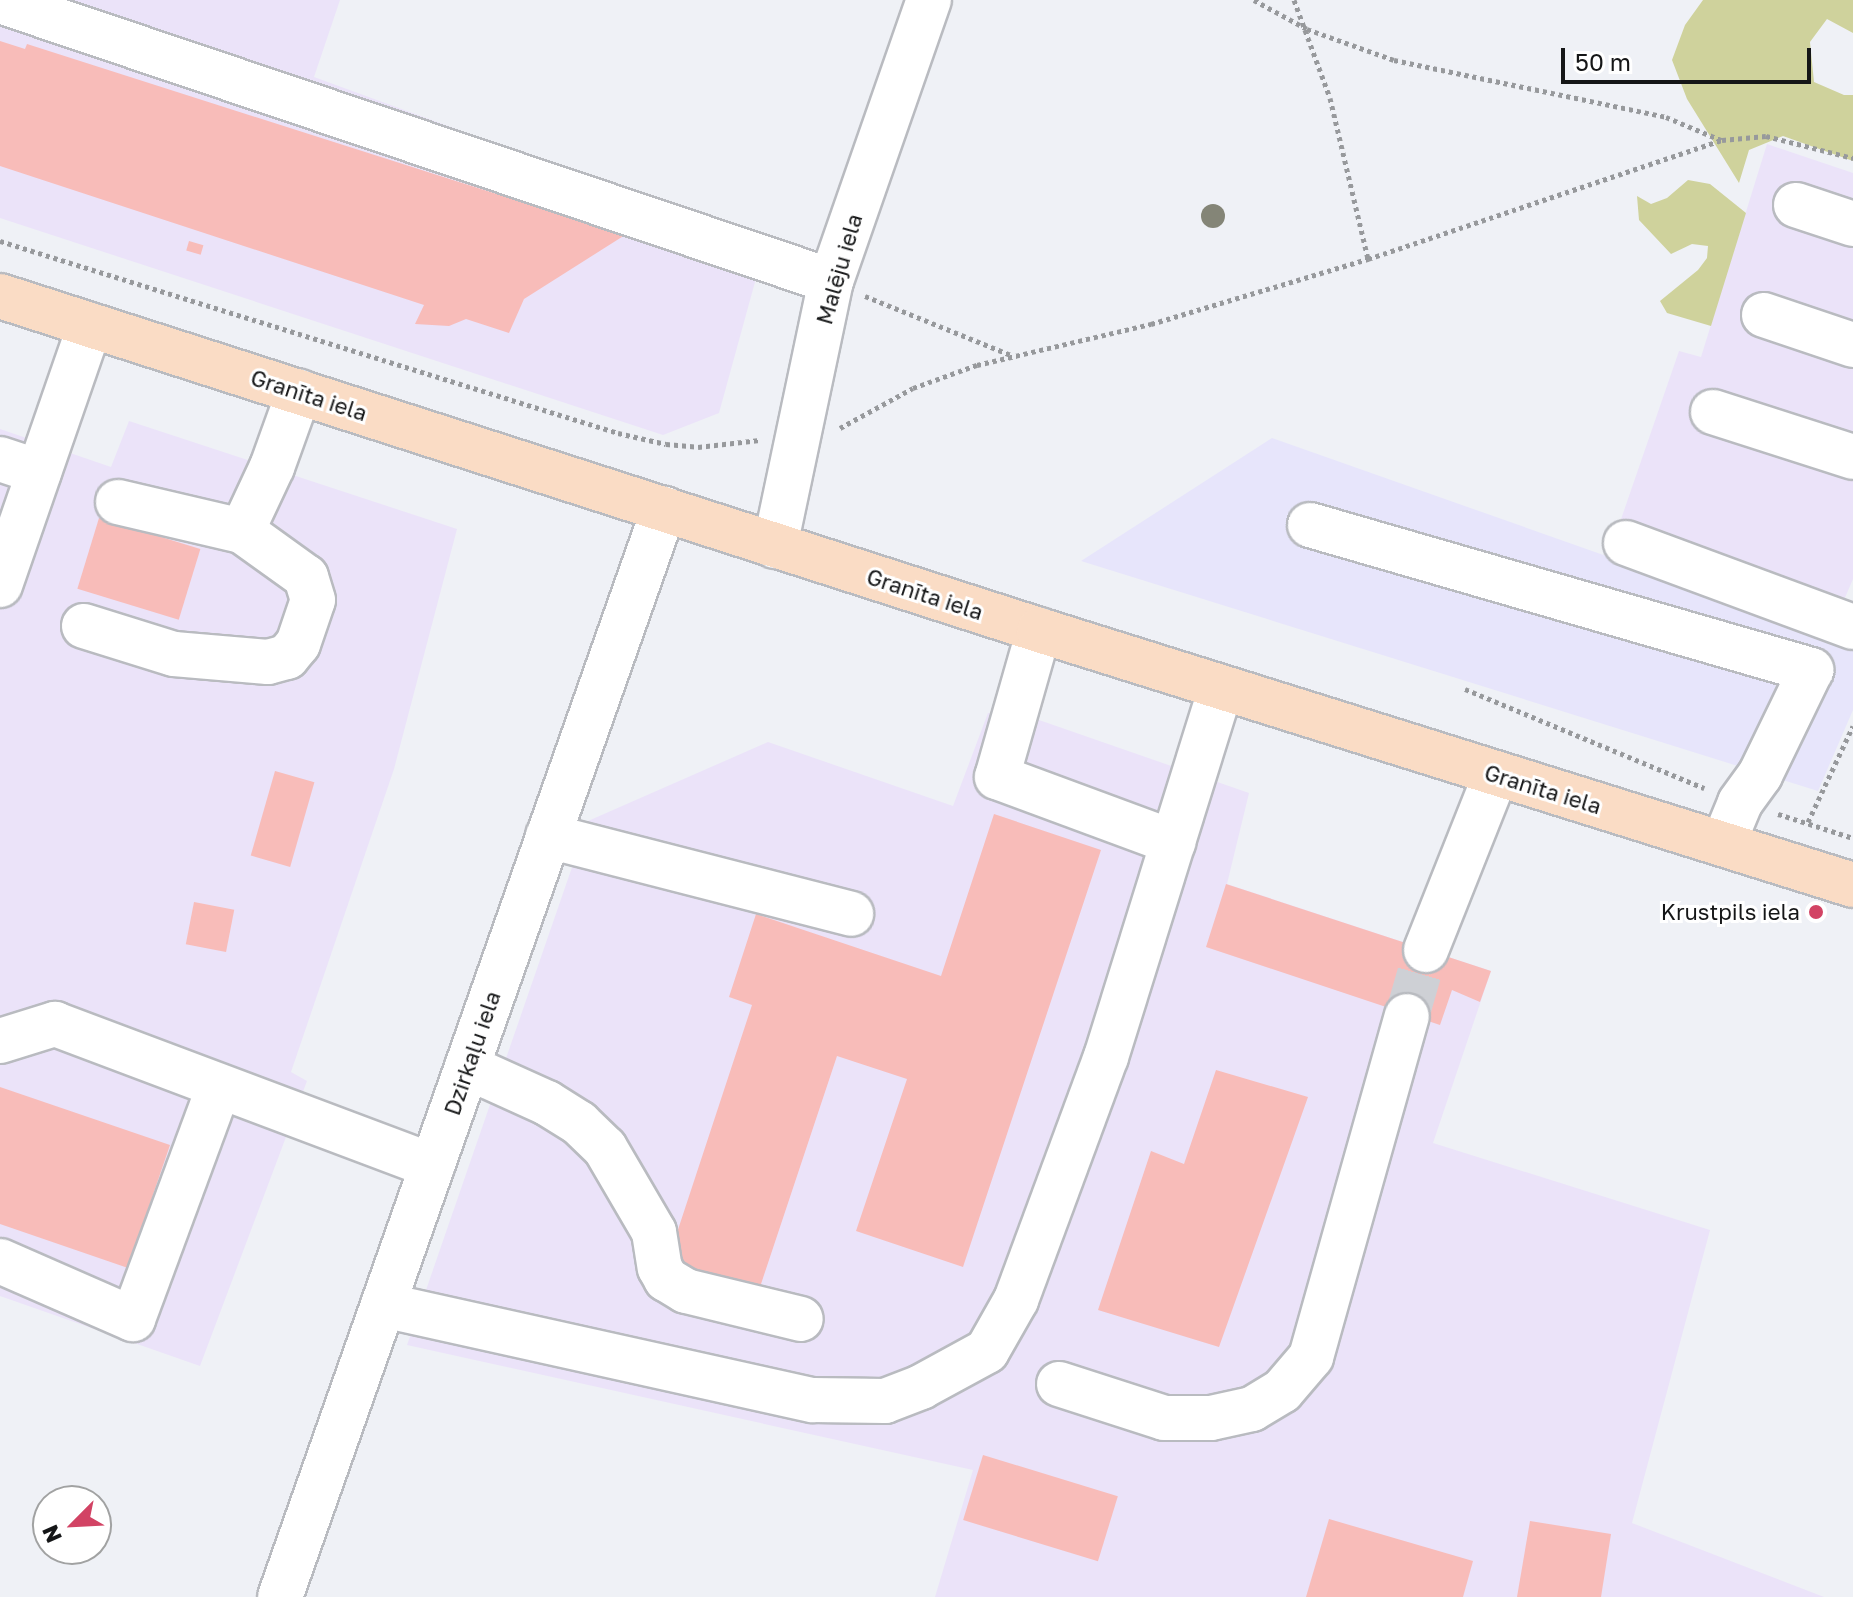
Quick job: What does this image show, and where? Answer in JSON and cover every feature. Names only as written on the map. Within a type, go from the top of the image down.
[{"type":"main road","name":"Granīta iela","points":[[0,296],[1221,688],[1853,885]]},
{"type":"street","name":"Malēju iela","points":[[775,546],[800,440],[831,281],[929,0]]},
{"type":"street","points":[[0,1],[831,281]]},
{"type":"street","points":[[1796,205],[1853,224]]},
{"type":"street","points":[[1764,315],[1853,345]]},
{"type":"street","points":[[0,585],[20,466],[90,325]]},
{"type":"street","points":[[242,531],[272,467],[299,392]]},
{"type":"street","points":[[1713,412],[1853,457]]},
{"type":"street","points":[[84,626],[174,654],[268,662],[287,657],[298,644],[313,600],[306,577],[242,531],[118,502]]},
{"type":"street","name":"Dzirkaļu iela","points":[[280,1597],[664,509]]},
{"type":"street","points":[[1310,525],[1811,670],[1760,775],[1740,803],[1723,844]]},
{"type":"street","points":[[1626,543],[1853,627]]},
{"type":"street","points":[[1039,630],[997,777],[1173,842]]},
{"type":"street","points":[[383,1305],[813,1400],[885,1401],[921,1387],[987,1351],[1016,1300],[1101,1071],[1221,688]]},
{"type":"street","points":[[1426,950],[1496,774]]},
{"type":"street","points":[[548,836],[851,914]]},
{"type":"street","points":[[1059,1384],[1164,1418],[1211,1418],[1252,1409],[1282,1391],[1311,1357],[1407,1016]]},
{"type":"street","points":[[0,1041],[55,1024],[432,1166]]},
{"type":"street","points":[[467,1067],[547,1103],[579,1123],[605,1148],[654,1232],[660,1268],[666,1279],[686,1291],[801,1319]]},
{"type":"street","points":[[0,1261],[133,1319],[219,1086]]},
{"type":"path","points":[[1254,0],[1307,29],[1394,60],[1666,117],[1722,140]]},
{"type":"path","points":[[1294,0],[1330,98],[1368,259]]},
{"type":"path","points":[[0,241],[618,433],[666,444],[698,447],[743,439],[800,440],[819,437],[853,422],[913,388],[1012,355],[1151,324],[1368,259],[1722,140],[1766,136],[1853,158]]},
{"type":"path","points":[[831,281],[942,330],[1012,355]]},
{"type":"path","points":[[1465,689],[1740,803],[1853,838]]},
{"type":"path","points":[[1808,822],[1853,726]]},
{"type":"shaded area","points":[[0,0],[340,0],[314,77],[489,141],[486,153],[766,242],[719,413],[663,435],[0,218]]},
{"type":"shaded area","points":[[1767,144],[1853,173],[1853,579],[1829,635],[1618,528],[1679,351],[1701,357]]},
{"type":"shaded area","points":[[129,421],[457,529],[394,769],[291,1072],[307,1081],[200,1366],[0,1296],[0,429],[111,467]]},
{"type":"shaded area","points":[[1272,438],[1853,643],[1853,710],[1818,791],[1081,561]]},
{"type":"shaded area","points":[[988,713],[1039,720],[1249,793],[1227,884],[1491,971],[1433,1143],[1710,1230],[1632,1523],[1824,1597],[935,1597],[973,1470],[407,1345],[588,821],[768,742],[953,806]]},
{"type":"green space","points":[[1703,0],[1853,0],[1853,33],[1827,19],[1810,42],[1814,82],[1844,95],[1853,95],[1853,161],[1783,136],[1749,150],[1739,183],[1687,99],[1672,60],[1685,25]]},
{"type":"green space","points":[[1688,180],[1710,184],[1746,213],[1711,326],[1667,313],[1660,301],[1698,270],[1707,258],[1708,246],[1692,244],[1671,254],[1639,220],[1637,196],[1651,204],[1667,198]]},
{"type":"building","points":[[0,41],[25,49],[27,44],[625,235],[524,299],[509,333],[466,319],[449,326],[415,324],[424,305],[0,166]]},
{"type":"building","points":[[189,241],[203,245],[201,255],[186,251]]},
{"type":"building","points":[[99,518],[200,549],[179,620],[77,589]]},
{"type":"building","points":[[275,771],[314,782],[290,867],[251,856]]},
{"type":"building","points":[[994,814],[1101,850],[963,1267],[856,1231],[907,1079],[837,1056],[758,1293],[667,1263],[752,1005],[729,997],[756,914],[941,976]]},
{"type":"building","points":[[1226,884],[1491,971],[1480,1002],[1452,990],[1440,1025],[1206,947]]},
{"type":"building","points":[[194,902],[234,910],[226,952],[186,944]]},
{"type":"building","points":[[1216,1070],[1308,1097],[1219,1347],[1098,1310],[1151,1151],[1184,1164]]},
{"type":"building","points":[[0,1087],[170,1145],[128,1268],[0,1224]]},
{"type":"building","points":[[983,1455],[1118,1496],[1098,1561],[963,1520]]},
{"type":"building","points":[[1329,1519],[1473,1561],[1463,1597],[1306,1597]]},
{"type":"building","points":[[1530,1521],[1611,1534],[1601,1597],[1517,1597]]},
{"type":"tunnel","points":[[1407,1016],[1426,950]]},
{"type":"place","name":"Krustpils iela","points":[[1816,912]]}]
